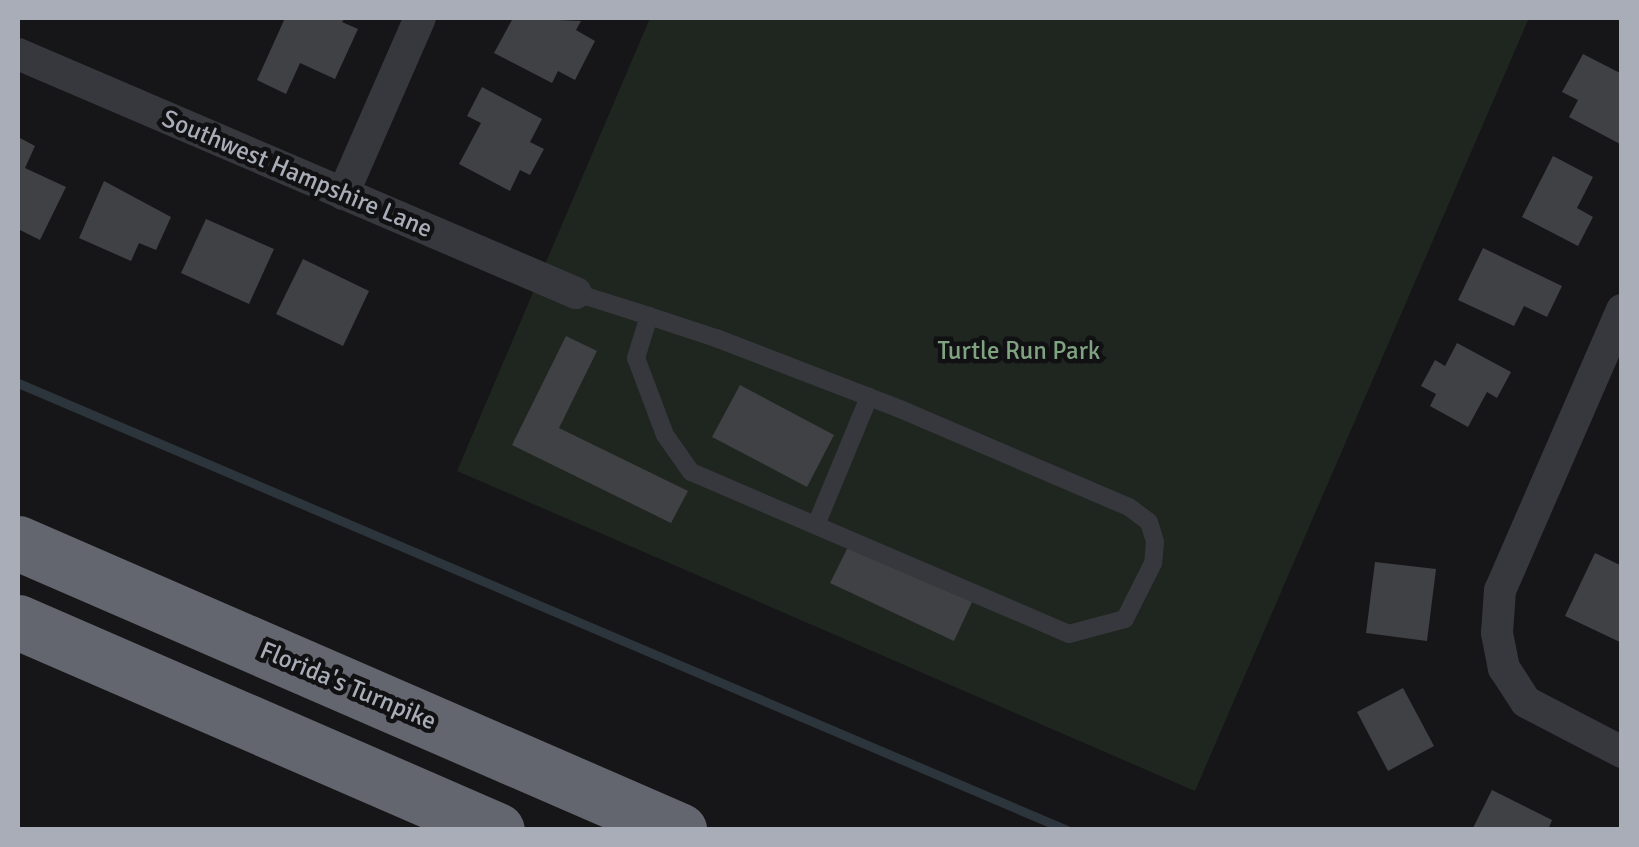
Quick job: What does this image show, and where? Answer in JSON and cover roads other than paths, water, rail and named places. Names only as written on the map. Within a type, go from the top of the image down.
[{"type":"highway","name":"Florida's Turnpike","points":[[18,543],[679,830]]},
{"type":"highway","points":[[18,622],[497,830]]},
{"type":"street","points":[[343,194],[420,18]]},
{"type":"street","name":"Southwest Hampshire Lane","points":[[18,54],[576,293]]},
{"type":"street","points":[[1622,310],[1500,590],[1496,633],[1504,668],[1526,702],[1622,752]]},
{"type":"lane","points":[[576,293],[649,316],[870,397],[1129,507],[1149,522],[1153,563],[1124,619],[1068,634],[690,472],[665,434],[636,358],[649,316]]},
{"type":"lane","points":[[816,526],[870,397]]},
{"type":"waterway","points":[[18,383],[1067,830]]},
{"type":"park label","name":"Turtle Run Park","points":[[1019,351]]}]
